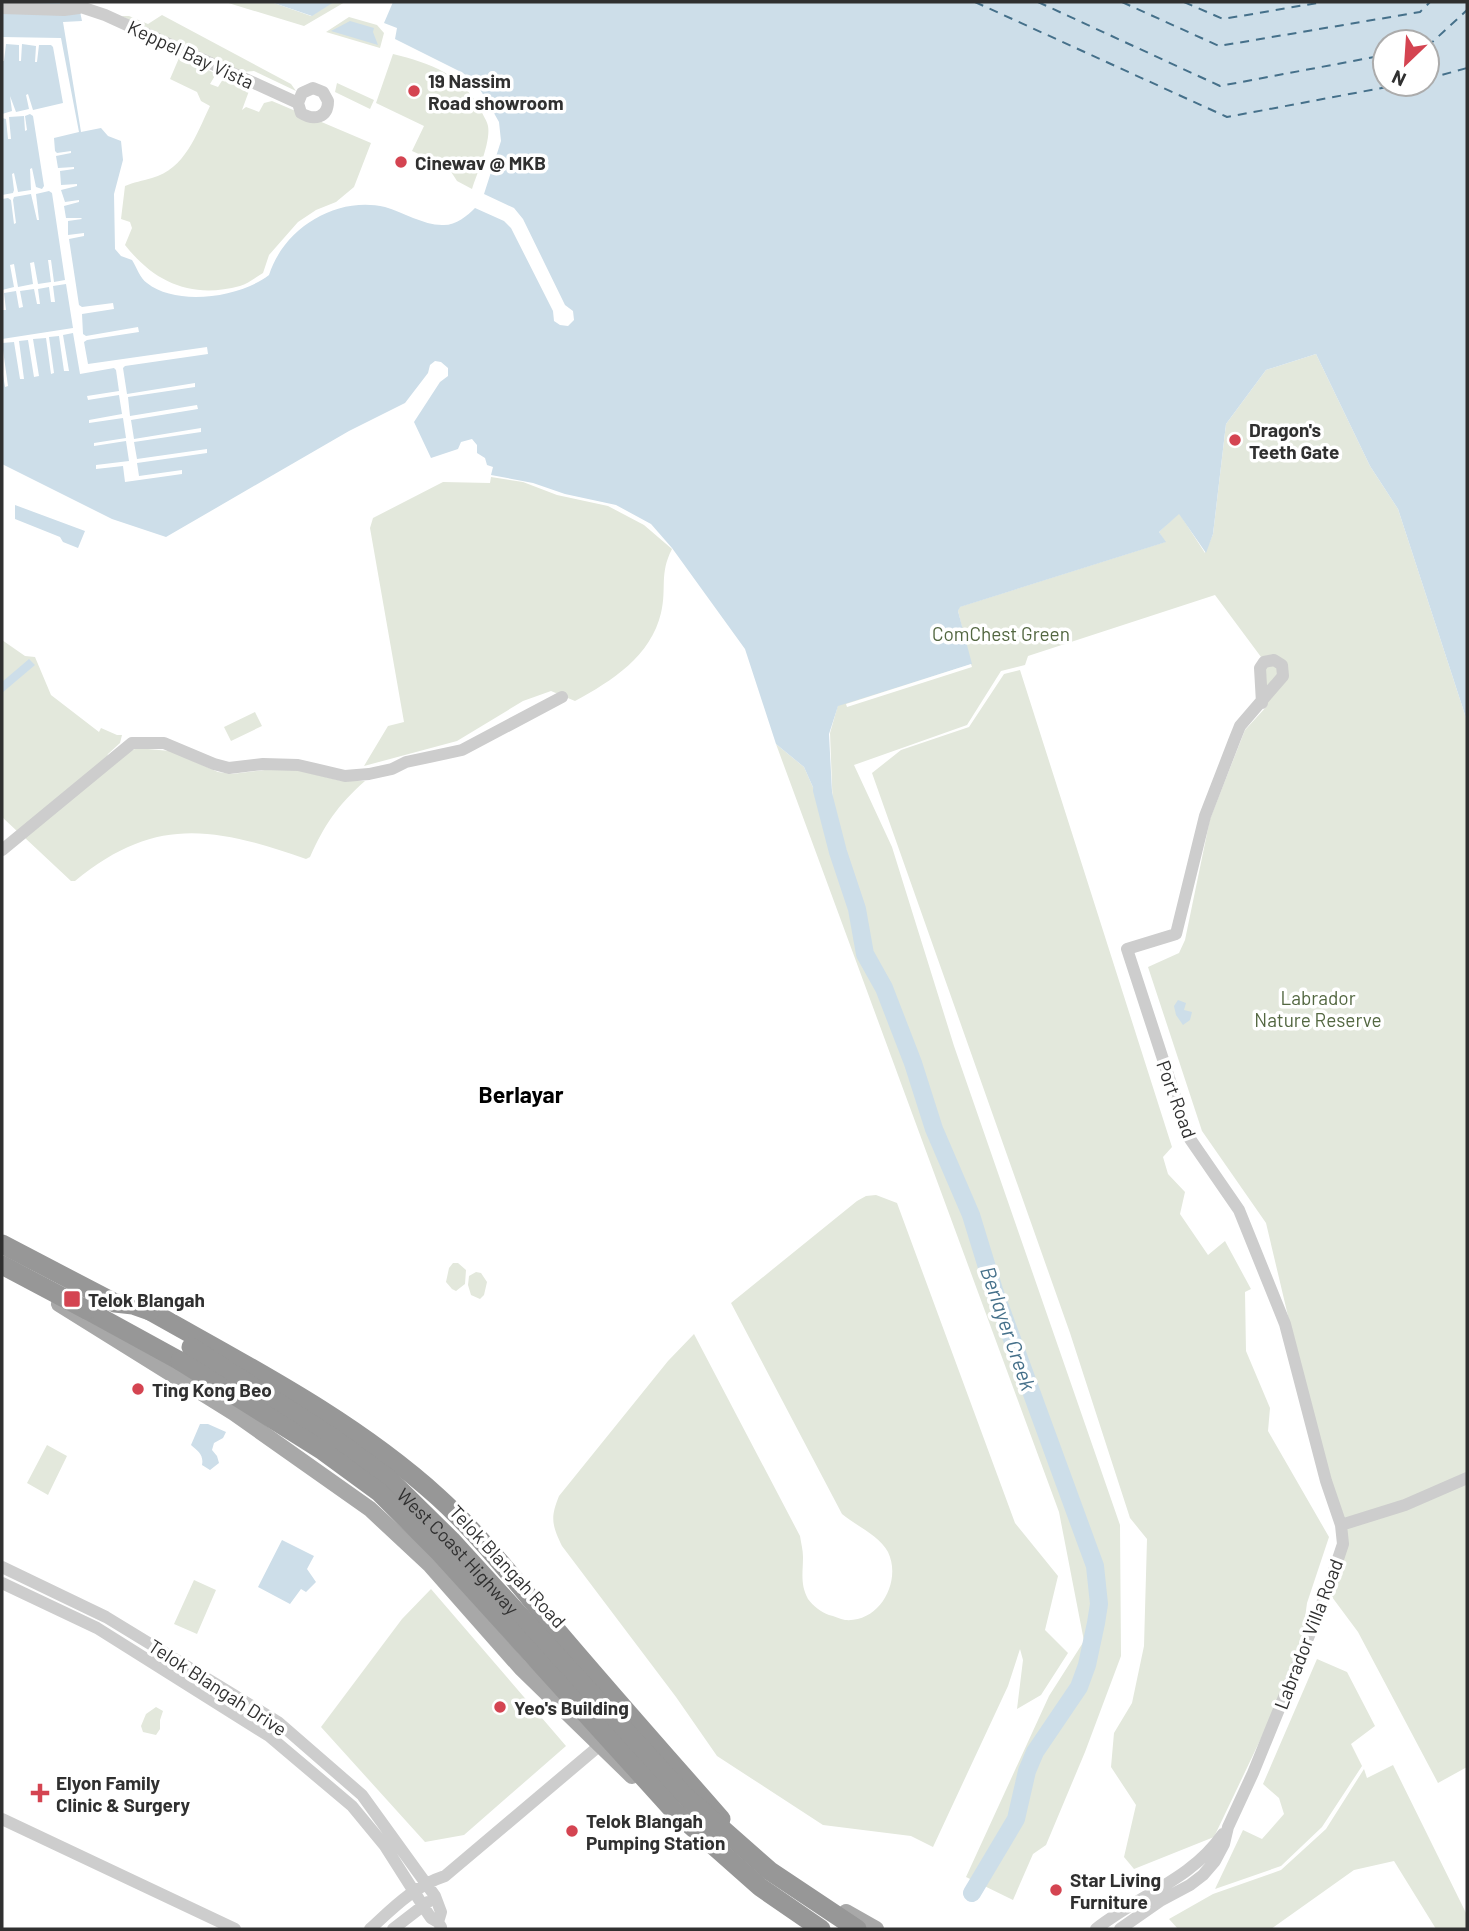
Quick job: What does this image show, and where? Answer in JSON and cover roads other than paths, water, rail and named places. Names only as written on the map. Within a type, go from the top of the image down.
[{"type":"highway","name":"West Coast Highway","points":[[2,1244],[115,1303],[191,1347],[332,1437],[389,1479],[452,1540],[686,1797],[770,1871],[857,1929]]},
{"type":"highway","name":"West Coast Highway","points":[[2,1265],[180,1361],[323,1451],[379,1492],[440,1553],[673,1810],[760,1887],[821,1929]]},
{"type":"highway","points":[[115,1303],[134,1305],[150,1311],[302,1398],[345,1425],[439,1497],[473,1532],[721,1819]]},
{"type":"main road","name":"Telok Blangah Road","points":[[2,1235],[154,1316],[299,1406],[394,1477],[721,1819],[778,1868],[876,1929]]},
{"type":"main road","points":[[18,1279],[13,1271],[13,1261],[18,1253],[26,1248]]},
{"type":"main road","points":[[2,1272],[18,1279],[234,1413],[370,1508],[430,1565],[522,1668],[599,1746],[764,1901],[807,1929]]},
{"type":"main road","points":[[470,1609],[474,1598],[494,1581]]},
{"type":"main road","points":[[786,1916],[802,1910],[814,1892]]},
{"type":"street","name":"Keppel Bay Vista","points":[[66,2],[105,15],[298,103]]},
{"type":"street","points":[[2,8],[83,8]]},
{"type":"street","points":[[1261,679],[1270,684],[1279,682],[1283,676],[1283,668],[1274,660],[1261,666],[1259,672],[1262,703]]},
{"type":"street","name":"Port Road","points":[[1279,682],[1240,726],[1209,804],[1176,934],[1126,949],[1188,1136],[1239,1210],[1266,1275],[1284,1324],[1340,1525]]},
{"type":"street","points":[[2,850],[132,743],[164,743],[229,768],[263,764],[298,765],[345,776],[369,774],[393,769],[406,762],[462,750],[562,697]]},
{"type":"street","points":[[1340,1525],[1405,1505],[1467,1478]]},
{"type":"street","name":"Labrador Villa Road","points":[[1119,1929],[1203,1875],[1215,1861],[1328,1589],[1343,1544],[1340,1525]]},
{"type":"street","name":"Telok Blangah Drive","points":[[2,1569],[106,1617],[278,1722],[362,1795],[435,1896],[441,1912],[440,1925],[431,1918],[385,1846],[352,1806],[269,1736],[97,1628],[2,1583]]},
{"type":"street","points":[[370,1929],[413,1891],[426,1882],[445,1876],[599,1746]]},
{"type":"street","points":[[2,1819],[235,1929]]},
{"type":"street","name":"Labrador Villa Road","points":[[1096,1929],[1139,1899],[1186,1874],[1228,1827]]},
{"type":"street","points":[[393,1929],[435,1896],[445,1876]]},
{"type":"street","points":[[1139,1899],[1153,1899],[1148,1909]]},
{"type":"water","points":[[2,2],[78,2],[82,21],[63,22],[81,132],[101,128],[108,136],[121,141],[123,160],[114,194],[115,249],[121,256],[132,260],[145,281],[160,290],[191,297],[209,296],[226,294],[257,283],[269,275],[276,258],[299,230],[314,219],[348,206],[385,207],[420,221],[442,225],[456,222],[475,208],[504,221],[511,228],[553,311],[554,321],[568,326],[574,320],[573,311],[565,305],[523,219],[514,208],[484,194],[501,141],[499,122],[477,85],[463,73],[395,39],[397,28],[384,23],[393,2],[1467,2],[1467,721],[1398,509],[1370,466],[1316,354],[1266,370],[1226,424],[1213,534],[1206,553],[1179,514],[1159,532],[1166,542],[960,607],[958,611],[972,664],[838,706],[829,734],[833,811],[824,812],[804,767],[776,744],[745,649],[672,548],[651,524],[616,505],[491,475],[493,467],[487,465],[485,458],[477,453],[477,445],[472,439],[461,442],[458,449],[431,458],[414,422],[440,382],[448,376],[448,368],[441,362],[435,361],[430,365],[428,373],[405,403],[349,431],[166,537],[112,519],[2,464]]},
{"type":"water","points":[[271,2],[334,2],[312,16]]},
{"type":"water","points":[[350,21],[374,28],[378,45],[331,31]]},
{"type":"water","points":[[15,505],[85,531],[78,548],[63,542],[60,537],[15,519]]},
{"type":"water","points":[[29,659],[35,665],[2,693],[2,682]]},
{"type":"water","points":[[1178,1000],[1186,1003],[1184,1010],[1192,1012],[1190,1020],[1183,1025],[1174,1006]]},
{"type":"water","points":[[200,1424],[208,1424],[226,1432],[223,1438],[214,1443],[212,1450],[219,1463],[210,1470],[202,1465],[201,1456],[191,1445]]},
{"type":"water","points":[[282,1540],[314,1556],[307,1569],[316,1582],[306,1592],[301,1589],[290,1604],[258,1587]]},
{"type":"waterway","name":"Berlayer Creek","points":[[822,790],[838,852],[857,909],[865,954],[884,988],[913,1063],[934,1129],[971,1215],[994,1290],[1095,1566],[1099,1604],[1087,1665],[1079,1687],[1035,1752],[1027,1771],[1016,1819],[972,1893]]},
{"type":"place","name":"19 Nassim Road showroom","points":[[414,91]]},
{"type":"place","name":"Cinewav @ MKB","points":[[401,162]]},
{"type":"place","name":"Dragon's Teeth Gate","points":[[1235,440]]},
{"type":"place","name":"Telok Blangah","points":[[72,1299]]},
{"type":"place","name":"Ting Kong Beo","points":[[138,1389]]},
{"type":"place","name":"Yeo's Building","points":[[500,1707]]},
{"type":"place","name":"Elyon Family Clinic & Surgery","points":[[40,1793]]},
{"type":"place","name":"Telok Blangah Pumping Station","points":[[572,1831]]},
{"type":"place","name":"Star Living Furniture","points":[[1056,1890]]},
{"type":"district","name":"Berlayar","points":[[521,1094]]},
{"type":"park label","name":"ComChest Green","points":[[1001,633]]},
{"type":"park label","name":"Labrador Nature Reserve","points":[[1318,1008]]}]
